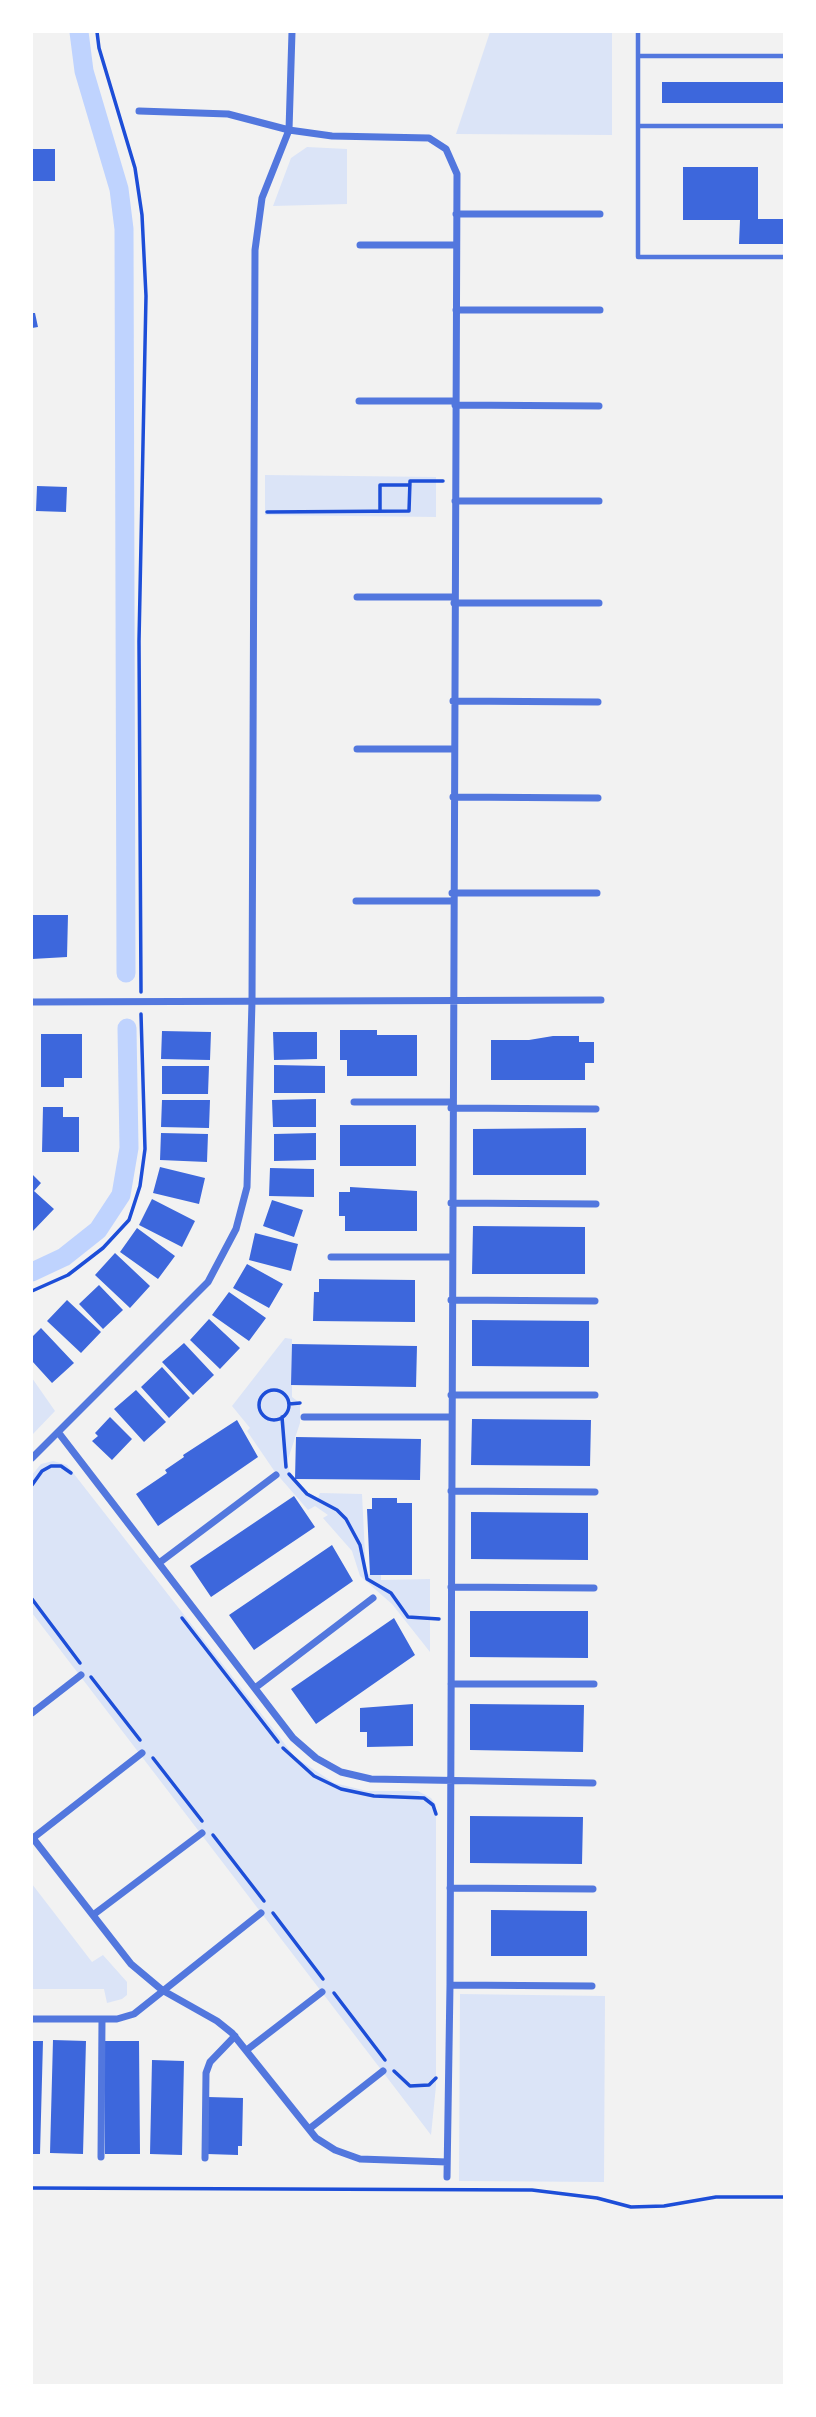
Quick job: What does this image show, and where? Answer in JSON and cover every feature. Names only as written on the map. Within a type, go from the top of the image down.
[{"type":"street","points":[[32,1458],[197,1296],[228,1248],[242,1209],[250,1164],[256,232],[262,198],[289,130],[292,32]]},
{"type":"street","points":[[139,111],[228,114],[289,130],[331,136],[419,136],[438,142],[451,156],[455,165],[451,1783],[447,2177]]},
{"type":"street","points":[[456,214],[600,214]]},
{"type":"street","points":[[360,245],[456,245]]},
{"type":"street","points":[[456,310],[600,310]]},
{"type":"street","points":[[359,401],[599,406]]},
{"type":"street","points":[[455,501],[599,501]]},
{"type":"street","points":[[357,597],[598,603]]},
{"type":"street","points":[[453,701],[598,702]]},
{"type":"street","points":[[357,749],[453,749]]},
{"type":"street","points":[[453,797],[598,798]]},
{"type":"street","points":[[356,901],[597,893]]},
{"type":"street","points":[[32,1002],[601,1000]]},
{"type":"street","points":[[354,1102],[596,1108]]},
{"type":"street","points":[[451,1203],[596,1204]]},
{"type":"street","points":[[331,1257],[451,1257]]},
{"type":"street","points":[[451,1300],[596,1301]]},
{"type":"street","points":[[451,1395],[595,1395]]},
{"type":"street","points":[[304,1416],[451,1418]]},
{"type":"street","points":[[58,1432],[293,1738],[328,1766],[371,1779],[451,1783],[593,1783]]},
{"type":"street","points":[[159,1563],[276,1475]]},
{"type":"street","points":[[451,1491],[594,1492]]},
{"type":"street","points":[[451,1587],[594,1588]]},
{"type":"street","points":[[255,1688],[373,1598]]},
{"type":"street","points":[[32,1713],[81,1675]]},
{"type":"street","points":[[451,1684],[594,1685]]},
{"type":"street","points":[[142,1753],[32,1838],[131,1964],[162,1990],[217,2021],[235,2036],[309,2129],[325,2145],[360,2159],[447,2162]]},
{"type":"street","points":[[93,1915],[202,1833]]},
{"type":"street","points":[[450,1888],[593,1889]]},
{"type":"street","points":[[32,2019],[102,2019],[134,2014],[261,1913]]},
{"type":"street","points":[[450,1985],[592,1986]]},
{"type":"street","points":[[248,2049],[322,1992]]},
{"type":"street","points":[[101,2157],[102,2019]]},
{"type":"street","points":[[205,2158],[206,2073],[210,2062],[235,2036]]},
{"type":"street","points":[[309,2129],[383,2071]]},
{"type":"lane","points":[[638,32],[638,257],[785,257]]},
{"type":"lane","points":[[638,56],[785,56]]},
{"type":"lane","points":[[638,126],[785,126]]},
{"type":"path","points":[[32,1291],[68,1275],[103,1248],[129,1220],[140,1186],[145,1149],[141,1002],[139,641],[146,296],[142,215],[135,168],[99,48],[97,32]]},
{"type":"path","points":[[254,512],[409,511],[410,481],[455,481]]},
{"type":"path","points":[[380,511],[380,485],[410,485]]},
{"type":"path","points":[[282,1417],[272,1420],[264,1416],[259,1407],[260,1398],[267,1391],[277,1390],[285,1395],[289,1404]]},
{"type":"path","points":[[289,1404],[300,1403]]},
{"type":"path","points":[[289,1404],[282,1417],[286,1470],[307,1494],[337,1510],[346,1520],[360,1545],[368,1579],[391,1593],[408,1617],[451,1619]]},
{"type":"path","points":[[32,1485],[46,1468],[56,1465],[70,1471],[78,1481]]},
{"type":"path","points":[[32,1599],[401,2080],[410,2086],[429,2085],[436,2075]]},
{"type":"path","points":[[176,1610],[275,1738],[308,1771],[327,1783],[357,1794],[424,1797],[433,1805],[436,1815]]},
{"type":"path","points":[[32,2188],[532,2190],[597,2198],[631,2207],[664,2206],[716,2197],[785,2197]]},
{"type":"shaded area","points":[[490,32],[612,32],[612,135],[456,134]]},
{"type":"shaded area","points":[[307,147],[347,149],[347,204],[273,206],[291,158]]},
{"type":"shaded area","points":[[265,475],[436,477],[436,517],[265,515]]},
{"type":"shaded area","points":[[285,1338],[292,1339],[292,1397],[300,1403],[300,1423],[287,1462],[291,1477],[302,1489],[318,1498],[320,1493],[362,1494],[366,1574],[381,1575],[381,1580],[430,1579],[430,1652],[392,1604],[360,1576],[352,1551],[323,1518],[328,1515],[315,1506],[308,1510],[275,1472],[247,1431],[250,1428],[232,1406]]},
{"type":"shaded area","points":[[32,1378],[55,1411],[32,1435]]},
{"type":"shaded area","points":[[53,1461],[67,1465],[295,1757],[334,1783],[367,1791],[418,1791],[431,1798],[436,1805],[436,2086],[431,2135],[32,1613],[32,1475],[41,1464]]},
{"type":"shaded area","points":[[32,1884],[92,1962],[103,1955],[127,1982],[127,1995],[107,2003],[104,1989],[32,1989]]},
{"type":"shaded area","points":[[460,1994],[605,1996],[604,2182],[459,2181]]},
{"type":"building","points":[[662,82],[784,82],[784,103],[662,103]]},
{"type":"building","points":[[32,149],[55,149],[55,181],[32,181]]},
{"type":"building","points":[[683,167],[758,167],[758,219],[784,219],[784,244],[739,244],[740,220],[683,220]]},
{"type":"building","points":[[32,313],[35,313],[38,327],[32,328]]},
{"type":"building","points":[[37,486],[67,487],[66,512],[36,511]]},
{"type":"building","points":[[32,915],[68,915],[67,957],[32,959]]},
{"type":"building","points":[[340,1030],[377,1030],[377,1035],[417,1035],[417,1076],[347,1076],[347,1060],[340,1060]]},
{"type":"building","points":[[162,1031],[211,1032],[210,1060],[161,1059]]},
{"type":"building","points":[[273,1032],[317,1032],[317,1059],[274,1060]]},
{"type":"building","points":[[41,1034],[82,1034],[82,1078],[64,1078],[64,1087],[41,1087]]},
{"type":"building","points":[[579,1036],[579,1042],[594,1042],[594,1063],[585,1063],[585,1080],[491,1080],[491,1040],[529,1040]]},
{"type":"building","points":[[274,1065],[325,1066],[325,1093],[274,1093]]},
{"type":"building","points":[[162,1066],[209,1066],[208,1094],[162,1094]]},
{"type":"building","points":[[316,1099],[316,1127],[273,1127],[272,1100]]},
{"type":"building","points":[[162,1100],[210,1100],[209,1128],[161,1127]]},
{"type":"building","points":[[43,1107],[63,1107],[63,1117],[79,1117],[79,1152],[42,1152]]},
{"type":"building","points":[[340,1125],[416,1125],[416,1166],[340,1166]]},
{"type":"building","points":[[586,1128],[586,1175],[473,1175],[473,1129]]},
{"type":"building","points":[[161,1133],[208,1134],[207,1162],[160,1160]]},
{"type":"building","points":[[316,1133],[316,1160],[274,1161],[274,1134]]},
{"type":"building","points":[[160,1167],[205,1178],[199,1204],[153,1193]]},
{"type":"building","points":[[270,1168],[314,1169],[314,1197],[269,1196]]},
{"type":"building","points":[[32,1174],[41,1183],[34,1191],[54,1209],[32,1232]]},
{"type":"building","points":[[350,1187],[417,1191],[417,1231],[345,1231],[345,1216],[339,1216],[339,1192],[350,1192]]},
{"type":"building","points":[[152,1199],[195,1221],[182,1247],[139,1225]]},
{"type":"building","points":[[272,1200],[303,1210],[294,1237],[263,1226]]},
{"type":"building","points":[[473,1226],[585,1227],[585,1274],[472,1274]]},
{"type":"building","points":[[137,1228],[175,1256],[158,1279],[120,1252]]},
{"type":"building","points":[[255,1233],[298,1244],[291,1271],[249,1260]]},
{"type":"building","points":[[115,1253],[150,1286],[130,1308],[95,1275]]},
{"type":"building","points":[[247,1264],[283,1284],[269,1308],[233,1288]]},
{"type":"building","points":[[319,1279],[415,1280],[415,1322],[313,1321],[314,1292],[319,1292]]},
{"type":"building","points":[[99,1285],[123,1310],[103,1329],[79,1304]]},
{"type":"building","points":[[229,1292],[266,1318],[249,1341],[212,1315]]},
{"type":"building","points":[[67,1300],[101,1332],[81,1353],[47,1321]]},
{"type":"building","points":[[209,1319],[240,1348],[220,1369],[190,1340]]},
{"type":"building","points":[[472,1320],[589,1321],[589,1367],[472,1366]]},
{"type":"building","points":[[41,1328],[74,1363],[52,1383],[32,1361],[32,1337]]},
{"type":"building","points":[[184,1343],[214,1375],[193,1395],[162,1362]]},
{"type":"building","points":[[292,1344],[417,1346],[416,1387],[291,1385]]},
{"type":"building","points":[[162,1367],[190,1398],[169,1418],[141,1387]]},
{"type":"building","points":[[136,1390],[166,1422],[144,1442],[114,1409]]},
{"type":"building","points":[[110,1417],[132,1439],[112,1460],[92,1441],[98,1436],[95,1433]]},
{"type":"building","points":[[472,1419],[591,1420],[590,1466],[471,1465]]},
{"type":"building","points":[[237,1420],[258,1457],[158,1526],[136,1494],[167,1473],[165,1470],[184,1457],[183,1455]]},
{"type":"building","points":[[296,1437],[421,1439],[420,1480],[295,1479]]},
{"type":"building","points":[[294,1496],[315,1527],[211,1597],[190,1566]]},
{"type":"building","points":[[372,1498],[397,1498],[397,1503],[412,1503],[412,1575],[370,1575],[367,1509],[372,1509]]},
{"type":"building","points":[[471,1512],[588,1513],[588,1560],[471,1559]]},
{"type":"building","points":[[332,1545],[353,1581],[254,1650],[229,1615]]},
{"type":"building","points":[[470,1611],[588,1611],[588,1658],[470,1657]]},
{"type":"building","points":[[394,1618],[415,1655],[316,1724],[291,1689]]},
{"type":"building","points":[[413,1704],[413,1746],[367,1747],[367,1732],[360,1732],[360,1708]]},
{"type":"building","points":[[470,1704],[584,1705],[583,1752],[470,1750]]},
{"type":"building","points":[[470,1816],[583,1817],[582,1864],[470,1863]]},
{"type":"building","points":[[491,1910],[587,1911],[587,1956],[491,1956]]},
{"type":"building","points":[[53,2040],[86,2041],[83,2154],[50,2153]]},
{"type":"building","points":[[32,2041],[43,2041],[40,2154],[32,2154]]},
{"type":"building","points":[[104,2041],[139,2041],[140,2154],[105,2154]]},
{"type":"building","points":[[152,2060],[184,2061],[182,2155],[150,2154]]},
{"type":"building","points":[[208,2097],[243,2098],[242,2146],[238,2146],[238,2155],[207,2154]]},
{"type":"waterway","points":[[79,32],[84,71],[119,189],[124,229],[126,973]]},
{"type":"waterway","points":[[32,1272],[64,1257],[98,1230],[121,1195],[129,1148],[127,1028]]}]
